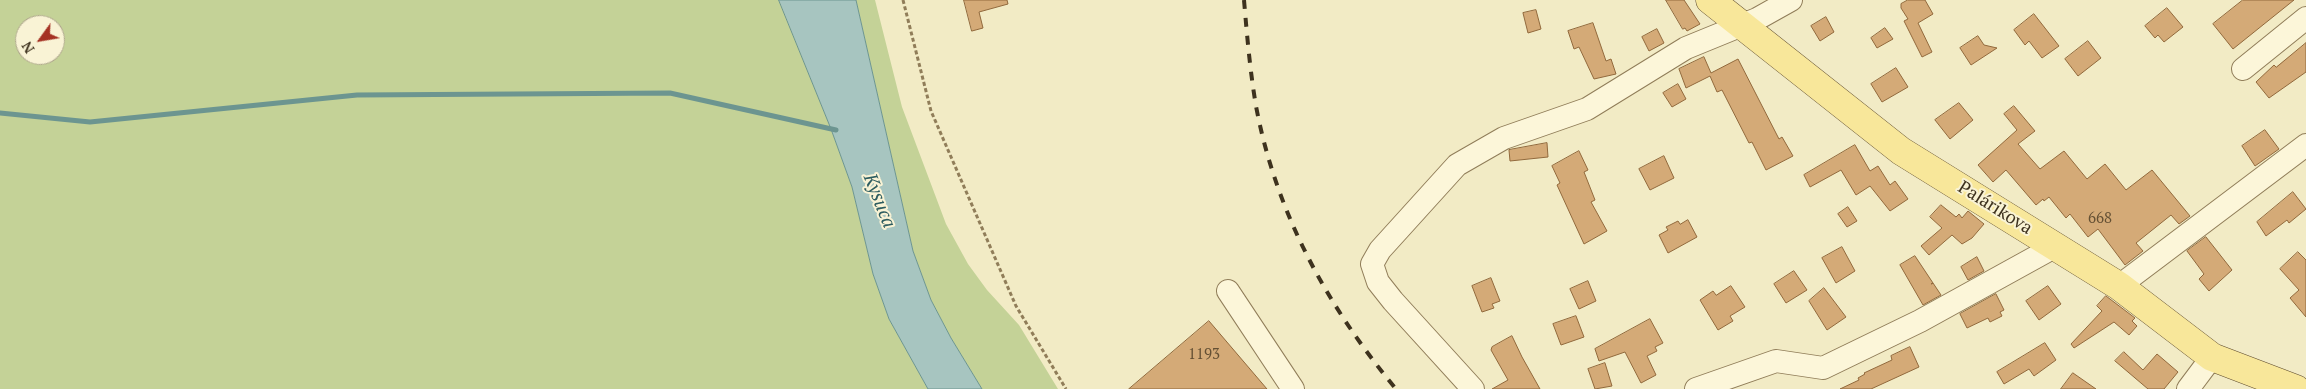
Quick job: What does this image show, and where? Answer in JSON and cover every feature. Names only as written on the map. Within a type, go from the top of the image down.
[{"type":"main road","name":"Palárikova","points":[[1710,0],[1901,151],[2119,286],[2212,357],[2296,389]]},
{"type":"street","points":[[1473,389],[1378,282],[1372,264],[1380,250],[1457,165],[1504,138],[1588,109],[1686,48],[1711,36],[1743,25],[1792,0]]},
{"type":"street","points":[[2242,69],[2306,18]]},
{"type":"street","points":[[2119,286],[2306,145]]},
{"type":"street","points":[[1696,389],[1776,360],[1823,368],[1920,321],[2056,246]]},
{"type":"street","points":[[1228,291],[1293,389]]},
{"type":"street","points":[[2188,389],[2212,357]]},
{"type":"path","points":[[903,0],[931,110],[1016,306],[1066,389]]},
{"type":"green space","points":[[0,0],[779,0],[831,129],[852,187],[873,274],[889,319],[928,389],[0,389]]},
{"type":"green space","points":[[856,0],[875,0],[902,107],[946,224],[968,264],[987,290],[1019,325],[1058,389],[982,389],[951,338],[931,300],[913,251]]},
{"type":"water","name":"Kysuca","points":[[779,0],[856,0],[913,251],[931,300],[951,338],[982,389],[928,389],[889,319],[873,274],[852,187],[831,129]]},
{"type":"building","points":[[964,0],[1007,0],[1008,4],[979,12],[983,28],[972,31]]},
{"type":"building","points":[[1666,0],[1684,0],[1700,24],[1687,31],[1685,28],[1683,29]]},
{"type":"building","points":[[1908,0],[1925,0],[1933,14],[1918,23],[1932,52],[1922,57],[1904,21],[1908,19],[1901,8],[1901,4]]},
{"type":"building","points":[[2243,0],[2294,0],[2233,49],[2213,24]]},
{"type":"building","points":[[2167,8],[2183,27],[2164,42],[2158,35],[2155,38],[2145,26]]},
{"type":"building","points":[[1536,10],[1541,29],[1528,33],[1523,13]]},
{"type":"building","points":[[2034,14],[2059,46],[2042,58],[2029,41],[2025,45],[2014,30]]},
{"type":"building","points":[[1826,17],[1834,32],[1820,41],[1811,26]]},
{"type":"building","points":[[1593,23],[1606,61],[1611,59],[1616,74],[1594,79],[1579,47],[1574,49],[1568,31]]},
{"type":"building","points":[[1885,28],[1893,39],[1877,48],[1871,38]]},
{"type":"building","points":[[1657,29],[1664,43],[1649,51],[1642,37]]},
{"type":"building","points":[[1978,36],[1984,45],[1997,48],[1971,65],[1960,48]]},
{"type":"building","points":[[2088,41],[2101,58],[2078,76],[2065,59]]},
{"type":"building","points":[[2306,43],[2306,72],[2269,98],[2256,82],[2274,65],[2276,67]]},
{"type":"building","points":[[1704,57],[1711,73],[1738,59],[1779,139],[1782,137],[1793,156],[1766,170],[1752,142],[1749,143],[1722,90],[1717,92],[1710,76],[1686,88],[1679,69]]},
{"type":"building","points":[[1896,68],[1908,87],[1882,102],[1871,84]]},
{"type":"building","points":[[1678,84],[1686,99],[1672,107],[1663,93]]},
{"type":"building","points":[[1959,103],[1973,120],[1950,139],[1935,120]]},
{"type":"building","points":[[2014,106],[2035,131],[2018,144],[2040,169],[2064,151],[2087,179],[2105,164],[2126,190],[2152,170],[2190,216],[2179,224],[2171,215],[2136,243],[2143,251],[2125,265],[2098,229],[2088,237],[2070,214],[2066,218],[2049,197],[2036,205],[2006,170],[1993,182],[1978,165],[2017,130],[2004,114]]},
{"type":"building","points":[[2265,130],[2279,149],[2255,166],[2242,146]]},
{"type":"building","points":[[1547,143],[1548,157],[1510,161],[1509,150]]},
{"type":"building","points":[[1855,145],[1870,171],[1878,166],[1890,185],[1895,181],[1908,199],[1890,211],[1870,186],[1856,195],[1841,170],[1810,187],[1804,175]]},
{"type":"building","points":[[1579,151],[1588,170],[1584,172],[1595,200],[1591,202],[1607,231],[1584,244],[1557,185],[1560,183],[1552,166]]},
{"type":"building","points":[[1664,156],[1674,178],[1650,190],[1639,169]]},
{"type":"building","points":[[2293,192],[2306,209],[2289,223],[2287,220],[2266,236],[2257,222]]},
{"type":"building","points":[[1941,205],[1956,217],[1959,214],[1962,218],[1968,211],[1984,224],[1972,238],[1962,244],[1952,235],[1929,255],[1921,246],[1942,228],[1930,217]]},
{"type":"building","points":[[1848,207],[1857,221],[1847,227],[1838,214]]},
{"type":"building","points":[[1688,220],[1697,237],[1668,253],[1659,235],[1668,230],[1666,227],[1678,221],[1680,224]]},
{"type":"building","points":[[2206,237],[2232,270],[2209,291],[2199,279],[2204,274],[2187,251]]},
{"type":"building","points":[[1842,247],[1855,271],[1836,283],[1822,258]]},
{"type":"building","points":[[2298,252],[2306,260],[2306,317],[2290,298],[2299,290],[2280,269]]},
{"type":"building","points":[[1915,256],[1941,295],[1923,305],[1900,265]]},
{"type":"building","points":[[1977,257],[1984,271],[1968,280],[1961,267]]},
{"type":"building","points":[[1794,271],[1807,290],[1786,303],[1774,284]]},
{"type":"building","points":[[1491,278],[1500,301],[1492,304],[1494,308],[1482,312],[1472,286]]},
{"type":"building","points":[[1588,281],[1596,301],[1579,309],[1570,289]]},
{"type":"building","points":[[1731,286],[1745,307],[1730,316],[1733,321],[1718,330],[1700,300],[1713,291],[1716,295]]},
{"type":"building","points":[[2048,286],[2061,304],[2039,320],[2026,301]]},
{"type":"building","points":[[1824,288],[1846,317],[1827,330],[1809,301]]},
{"type":"building","points":[[1996,294],[2004,310],[2000,312],[2002,316],[1990,322],[1988,318],[1967,328],[1960,314]]},
{"type":"building","points":[[2106,296],[2135,318],[2132,321],[2137,326],[2129,335],[2114,322],[2074,348],[2071,344],[2102,311],[2097,306]]},
{"type":"building","points":[[1576,316],[1584,337],[1561,345],[1553,324]]},
{"type":"building","points":[[1650,319],[1663,343],[1655,347],[1657,351],[1647,356],[1656,375],[1641,383],[1625,352],[1599,361],[1595,349]]},
{"type":"building","points":[[1209,321],[1267,389],[1129,389]]},
{"type":"building","points":[[1512,336],[1540,389],[1492,389],[1508,380],[1491,350],[1492,347]]},
{"type":"building","points":[[2045,343],[2056,360],[2034,376],[2029,369],[2004,384],[1997,372]]},
{"type":"building","points":[[1910,347],[1919,367],[1871,389],[1840,389],[1859,380],[1858,378],[1864,373],[1892,360],[1891,356]]},
{"type":"building","points":[[2124,352],[2143,370],[2157,354],[2178,372],[2164,389],[2148,389],[2115,361]]},
{"type":"building","points":[[1605,363],[1612,386],[1595,389],[1588,369]]},
{"type":"building","points":[[2073,373],[2096,389],[2061,389]]},
{"type":"waterway","points":[[0,113],[90,122],[357,95],[670,93],[836,130]]},
{"type":"railway","points":[[1244,0],[1256,106],[1265,145],[1291,221],[1327,291],[1348,325],[1396,389]]}]
